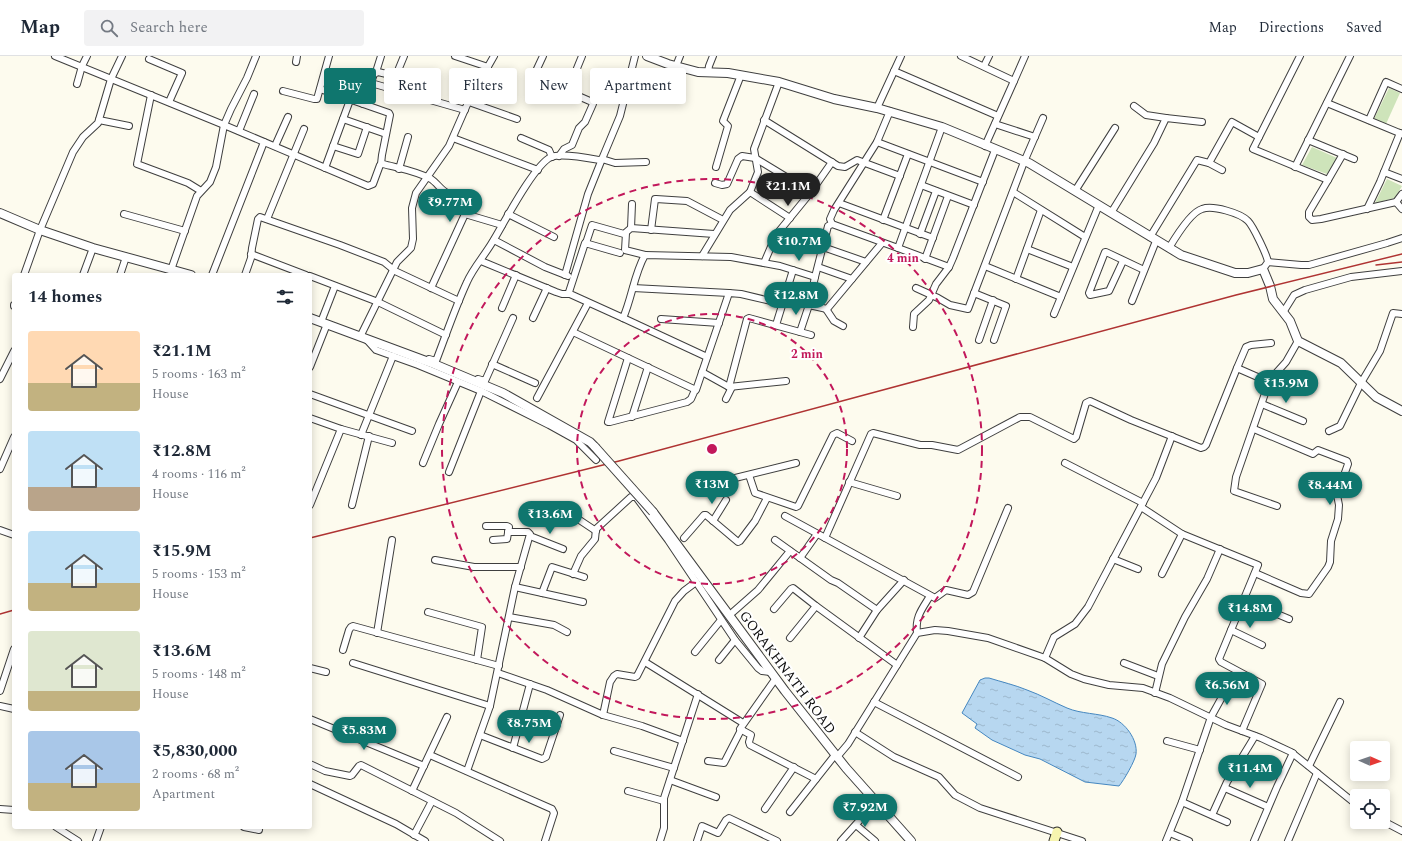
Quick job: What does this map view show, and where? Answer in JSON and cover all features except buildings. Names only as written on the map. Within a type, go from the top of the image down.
[{"type":"street","points":[[55,56],[371,186],[381,164],[390,115],[363,104]]},
{"type":"street","points":[[76,84],[86,56]]},
{"type":"street","points":[[25,273],[40,230],[73,152],[83,137],[96,125],[99,120],[111,79],[122,56]]},
{"type":"street","points":[[171,270],[197,196],[210,182],[216,167],[224,125],[256,56]]},
{"type":"street","points":[[283,91],[316,100],[329,56]]},
{"type":"street","points":[[380,56],[376,72],[395,76],[403,57],[396,56]]},
{"type":"street","points":[[455,56],[488,67],[494,56]]},
{"type":"street","points":[[537,68],[543,56]]},
{"type":"street","points":[[577,68],[582,56]]},
{"type":"street","points":[[565,275],[588,194],[620,116],[635,56]]},
{"type":"street","points":[[646,56],[698,72],[741,75],[779,82],[834,100],[890,111],[942,127],[1024,162],[1099,205],[1181,255],[1235,273],[1248,273],[1265,266],[1309,265],[1402,238]]},
{"type":"street","points":[[676,66],[680,56]]},
{"type":"street","points":[[708,72],[714,56]]},
{"type":"street","points":[[877,108],[901,56]]},
{"type":"street","points":[[961,56],[1014,81]]},
{"type":"street","points":[[984,66],[989,56]]},
{"type":"street","points":[[985,146],[1026,56]]},
{"type":"street","points":[[1300,56],[1253,149],[1328,180]]},
{"type":"street","points":[[1295,167],[1350,56]]},
{"type":"street","points":[[149,59],[182,73],[169,102]]},
{"type":"street","points":[[894,71],[998,116]]},
{"type":"street","points":[[716,167],[728,126],[723,121],[741,75]]},
{"type":"street","points":[[702,256],[730,210],[750,192],[758,172],[754,149],[779,82]]},
{"type":"street","points":[[1368,120],[1386,82],[1402,89]]},
{"type":"street","points":[[376,84],[465,110]]},
{"type":"street","points":[[320,89],[324,90]]},
{"type":"street","points":[[239,131],[254,94]]},
{"type":"street","points":[[151,95],[137,164],[138,166],[188,183],[201,191]]},
{"type":"street","points":[[559,156],[564,149],[572,145],[579,128],[586,122],[593,104],[592,102],[582,98]]},
{"type":"street","points":[[1327,103],[1401,134],[1367,209]]},
{"type":"street","points":[[325,168],[349,104]]},
{"type":"street","points":[[363,338],[393,269],[399,259],[411,248],[413,239],[413,200],[416,193],[445,153],[467,104]]},
{"type":"street","points":[[474,104],[517,119]]},
{"type":"street","points":[[1134,106],[1146,115],[1202,122]]},
{"type":"street","points":[[832,224],[830,219],[877,142],[890,111]]},
{"type":"street","points":[[275,146],[288,117]]},
{"type":"street","points":[[916,288],[950,305],[966,309],[968,308],[1024,162],[1043,118]]},
{"type":"street","points":[[1111,213],[1154,143],[1166,118]]},
{"type":"street","points":[[343,119],[386,134]]},
{"type":"street","points":[[99,120],[129,126]]},
{"type":"street","points":[[764,120],[842,167],[845,167],[855,160],[900,176]]},
{"type":"street","points":[[1209,163],[1232,122],[1259,137]]},
{"type":"street","points":[[995,124],[1035,137]]},
{"type":"street","points":[[333,146],[358,154],[367,127]]},
{"type":"street","points":[[898,248],[942,127]]},
{"type":"street","points":[[1075,191],[1115,128]]},
{"type":"street","points":[[267,218],[304,129]]},
{"type":"street","points":[[398,168],[408,137]]},
{"type":"street","points":[[453,138],[538,170]]},
{"type":"street","points":[[521,138],[549,150],[552,157]]},
{"type":"street","points":[[1308,140],[1354,159]]},
{"type":"street","points":[[213,273],[264,142]]},
{"type":"street","points":[[877,142],[983,182]]},
{"type":"street","points":[[913,327],[914,314],[927,302],[932,295],[936,284],[949,267],[995,150]]},
{"type":"street","points":[[883,220],[908,154]]},
{"type":"street","points":[[1343,154],[1310,212],[1309,217],[1312,220],[1396,202],[1402,194]]},
{"type":"street","points":[[436,361],[468,280],[494,240],[508,214],[538,170],[552,157],[559,156],[599,160],[602,159],[615,163],[646,162]]},
{"type":"street","points":[[715,183],[722,185],[727,184],[740,157],[755,158],[811,192]]},
{"type":"street","points":[[1132,300],[1144,270],[1153,239],[1197,160],[1209,163],[1222,170]]},
{"type":"street","points":[[764,263],[776,235],[811,192],[832,162]]},
{"type":"street","points":[[381,164],[427,177],[436,183],[443,191],[464,202],[467,206],[467,214],[464,216],[431,288]]},
{"type":"street","points":[[1384,172],[1402,179]]},
{"type":"street","points":[[921,185],[974,206]]},
{"type":"street","points":[[920,234],[936,191]]},
{"type":"street","points":[[750,192],[790,218]]},
{"type":"street","points":[[1013,192],[1085,237]]},
{"type":"street","points":[[925,259],[948,196]]},
{"type":"street","points":[[651,230],[656,199],[686,201],[723,220]]},
{"type":"street","points":[[1396,202],[1402,209]]},
{"type":"street","points":[[632,204],[625,250],[646,255],[731,257],[764,263],[815,277]]},
{"type":"street","points":[[839,204],[932,238]]},
{"type":"street","points":[[1054,314],[1099,205]]},
{"type":"street","points":[[1169,248],[1178,233],[1193,214],[1201,209],[1211,207],[1248,220],[1267,255],[1265,266],[1273,299],[1284,311],[1290,321],[1298,341],[1341,363],[1376,397],[1402,411]]},
{"type":"street","points":[[1016,279],[1042,210]]},
{"type":"street","points":[[0,213],[40,230],[93,248],[183,273]]},
{"type":"street","points":[[124,214],[185,231]]},
{"type":"street","points":[[467,214],[502,225]]},
{"type":"street","points":[[508,214],[554,237]]},
{"type":"street","points":[[246,273],[258,219],[260,217],[267,218],[384,262],[393,269],[459,301]]},
{"type":"street","points":[[832,224],[949,267]]},
{"type":"street","points":[[800,332],[809,305],[828,226],[832,224]]},
{"type":"street","points":[[569,294],[592,225],[622,234],[628,231],[651,230],[714,234]]},
{"type":"street","points":[[494,240],[545,267],[574,278]]},
{"type":"street","points":[[826,309],[882,242]]},
{"type":"street","points":[[586,243],[620,253]]},
{"type":"street","points":[[823,247],[866,262]]},
{"type":"street","points":[[84,273],[93,248]]},
{"type":"street","points":[[1027,249],[1073,267]]},
{"type":"street","points":[[1123,260],[1110,290],[1090,295],[1089,293],[1104,253],[1106,252],[1123,260],[1144,270]]},
{"type":"street","points":[[251,254],[301,273]]},
{"type":"street","points":[[623,318],[646,255]]},
{"type":"street","points":[[121,273],[126,257]]},
{"type":"street","points":[[481,261],[562,294],[569,294],[707,357]]},
{"type":"street","points":[[984,266],[1061,297]]},
{"type":"street","points":[[818,267],[852,279]]},
{"type":"street","points":[[776,325],[793,270]]},
{"type":"street","points":[[1284,311],[1294,296],[1305,290],[1351,276],[1402,270]]},
{"type":"street","points":[[502,308],[516,275]]},
{"type":"street","points":[[312,277],[378,302],[446,335]]},
{"type":"street","points":[[312,361],[335,286]]},
{"type":"street","points":[[533,318],[547,288]]},
{"type":"street","points":[[633,288],[741,294],[783,304]]},
{"type":"street","points":[[628,358],[608,420],[610,422],[687,402],[691,399],[696,390],[729,293]]},
{"type":"street","points":[[974,293],[1005,305],[1006,308],[994,340]]},
{"type":"street","points":[[979,340],[993,300]]},
{"type":"street","points":[[537,398],[588,303]]},
{"type":"street","points":[[809,305],[826,309],[834,320],[843,326]]},
{"type":"street","points":[[1329,431],[1340,426],[1361,383],[1380,351],[1393,313],[1402,314]]},
{"type":"street","points":[[363,338],[381,341],[485,381],[513,318]]},
{"type":"street","points":[[726,399],[747,319],[750,318],[811,335]]},
{"type":"street","name":"GORAKHNATH ROAD","points":[[312,319],[434,364],[503,393],[590,442],[653,512],[773,675],[836,756],[911,841]]},
{"type":"street","points":[[661,319],[719,323]]},
{"type":"street","points":[[573,332],[695,390]]},
{"type":"street","points":[[363,338],[376,350],[481,392],[574,438],[596,460]]},
{"type":"street","points":[[1278,506],[1234,491],[1236,477],[1254,429],[1269,384],[1268,382],[1286,362],[1298,341]]},
{"type":"street","points":[[825,538],[870,436],[873,433],[920,445],[932,445],[958,450],[1020,417],[1030,416],[1074,439],[1076,438],[1086,403],[1090,401],[1131,420],[1201,448],[1206,445],[1246,347],[1271,343]]},
{"type":"street","points":[[0,379],[12,355]]},
{"type":"street","points":[[361,435],[393,356]]},
{"type":"street","points":[[492,364],[535,383]]},
{"type":"street","points":[[632,417],[648,367]]},
{"type":"street","points":[[1237,368],[1268,382]]},
{"type":"street","points":[[702,372],[730,387],[786,381]]},
{"type":"street","points":[[423,463],[458,382]]},
{"type":"street","points":[[449,472],[481,392]]},
{"type":"street","points":[[312,395],[412,431]]},
{"type":"street","points":[[1262,404],[1304,421]]},
{"type":"street","points":[[312,419],[341,429],[392,443]]},
{"type":"street","points":[[312,500],[341,429]]},
{"type":"street","points":[[1254,429],[1313,454],[1318,450],[1348,463],[1338,495],[1338,519],[1331,541],[1330,562],[1309,594],[1301,593],[1255,573]]},
{"type":"street","points":[[749,475],[755,494],[796,507],[798,506],[833,435],[837,433],[852,440]]},
{"type":"street","points":[[352,505],[369,436]]},
{"type":"street","points":[[1044,658],[1054,636],[1075,624],[1083,614],[1156,478],[1172,436]]},
{"type":"street","points":[[0,469],[12,442]]},
{"type":"street","points":[[724,481],[796,463]]},
{"type":"street","points":[[1065,463],[1142,505],[1182,534],[1256,563],[1258,567],[1219,660],[1262,684],[1242,731]]},
{"type":"street","points":[[849,482],[897,496]]},
{"type":"street","points":[[573,574],[581,556],[595,539],[596,531],[631,497],[636,497],[668,540],[735,640],[758,668],[773,675],[742,726],[724,762],[708,761]]},
{"type":"street","points":[[684,538],[702,516],[706,515],[738,542],[755,521],[767,498]]},
{"type":"street","points":[[713,520],[726,500]]},
{"type":"street","points":[[785,516],[904,580],[930,596],[937,598],[946,590],[968,595],[973,592],[1008,508]]},
{"type":"street","points":[[552,517],[575,517],[596,531]]},
{"type":"street","points":[[486,526],[509,527],[507,539],[493,540]]},
{"type":"street","points":[[0,530],[12,534]]},
{"type":"street","points":[[508,532],[528,532],[530,533],[530,536],[563,549]]},
{"type":"street","points":[[800,558],[817,534]]},
{"type":"street","points":[[1162,574],[1182,534]]},
{"type":"street","points":[[467,771],[490,706],[498,674],[515,587],[530,536]]},
{"type":"street","points":[[377,633],[392,540]]},
{"type":"street","points":[[775,540],[831,580],[838,583],[877,610]]},
{"type":"street","points":[[1154,692],[1162,664],[1185,617],[1207,579],[1220,549]]},
{"type":"street","points":[[733,612],[758,590],[790,551]]},
{"type":"street","points":[[1113,559],[1138,570]]},
{"type":"street","points":[[435,560],[474,567],[520,568]]},
{"type":"street","points":[[542,593],[552,567],[584,577]]},
{"type":"street","points":[[859,638],[877,610],[904,580]]},
{"type":"street","points":[[603,715],[610,682],[614,676],[621,674],[635,677],[639,674],[675,600],[684,590],[696,582]]},
{"type":"street","points":[[515,587],[583,602]]},
{"type":"street","points":[[774,608],[793,588],[897,665]]},
{"type":"street","points":[[790,812],[855,732],[917,633],[916,625],[918,616],[930,596]]},
{"type":"street","points":[[1244,600],[1289,619]]},
{"type":"street","points":[[790,638],[816,606]]},
{"type":"street","points":[[428,612],[482,627],[483,629],[477,660]]},
{"type":"street","points":[[509,617],[554,625],[568,632]]},
{"type":"street","points":[[695,652],[721,620]]},
{"type":"street","points":[[343,650],[351,627],[353,626],[499,666]]},
{"type":"street","points":[[917,633],[935,630],[980,637],[1044,658],[1084,679],[1109,685],[1139,687],[1170,698],[1226,725],[1293,753],[1350,800]]},
{"type":"street","points":[[1231,630],[1262,645]]},
{"type":"street","points":[[719,660],[735,640]]},
{"type":"street","points":[[0,691],[12,655]]},
{"type":"street","points":[[645,662],[698,694],[742,726],[751,735],[749,742],[750,745],[816,779]]},
{"type":"street","points":[[353,663],[490,706]]},
{"type":"street","points":[[1124,663],[1158,676]]},
{"type":"street","points":[[312,668],[326,672]]},
{"type":"street","points":[[498,674],[547,690],[603,715],[642,726],[683,741]]},
{"type":"street","points":[[513,748],[530,684]]},
{"type":"street","points":[[1166,841],[1182,802],[1211,717],[1227,688]]},
{"type":"street","points":[[660,841],[664,828],[664,801],[698,694]]},
{"type":"street","points":[[874,702],[1018,777]]},
{"type":"street","points":[[1309,766],[1340,702]]},
{"type":"street","points":[[0,706],[12,709]]},
{"type":"street","points":[[480,735],[542,759],[544,758],[560,715]]},
{"type":"street","points":[[412,791],[447,717]]},
{"type":"street","points":[[312,720],[424,766]]},
{"type":"street","points":[[855,732],[894,757],[938,777],[955,795],[980,808],[1055,837],[1082,841]]},
{"type":"street","points":[[1212,816],[1225,788],[1255,736]]},
{"type":"street","points":[[1167,741],[1200,750]]},
{"type":"street","points":[[614,752],[674,768]]},
{"type":"street","points":[[1254,841],[1293,753]]},
{"type":"street","points":[[430,754],[554,810],[545,841]]},
{"type":"street","points":[[312,765],[326,771],[350,776],[361,765],[456,813],[500,841]]},
{"type":"street","points":[[765,809],[794,767]]},
{"type":"street","points":[[1288,841],[1317,773]]},
{"type":"street","points":[[670,780],[716,797]]},
{"type":"street","points":[[312,785],[396,824],[425,841]]},
{"type":"street","points":[[1225,788],[1268,807]]},
{"type":"street","points":[[628,791],[664,801]]},
{"type":"street","points":[[414,835],[432,801]]},
{"type":"street","points":[[841,841],[876,802]]},
{"type":"street","points":[[1182,802],[1226,822]]},
{"type":"street","points":[[0,809],[12,810]]},
{"type":"street","points":[[697,841],[702,826],[718,833],[726,820],[729,818],[777,841]]},
{"type":"street","points":[[856,825],[875,841]]},
{"type":"street","points":[[1390,825],[1402,831]]},
{"type":"street","points":[[59,829],[78,841]]},
{"type":"street","points":[[96,841],[100,829]]},
{"type":"street","points":[[254,829],[259,830]]},
{"type":"street","points":[[1170,833],[1189,841]]},
{"type":"green space","points":[[1389,88],[1400,93],[1386,124],[1374,119]]},
{"type":"green space","points":[[1312,147],[1337,158],[1327,174],[1302,165]]},
{"type":"green space","points":[[1387,179],[1402,186],[1395,198],[1375,203]]},
{"type":"water","points":[[985,678],[1022,688],[1072,710],[1107,716],[1122,723],[1133,738],[1136,754],[1134,761],[1119,786],[1085,782],[1040,759],[1025,755],[992,740],[975,728],[977,724],[962,713],[980,680]]},
{"type":"railway","points":[[312,538],[619,461],[1236,295],[1402,254]]},
{"type":"railway","points":[[1376,265],[1402,262]]},
{"type":"railway","points":[[0,614],[12,611]]}]
